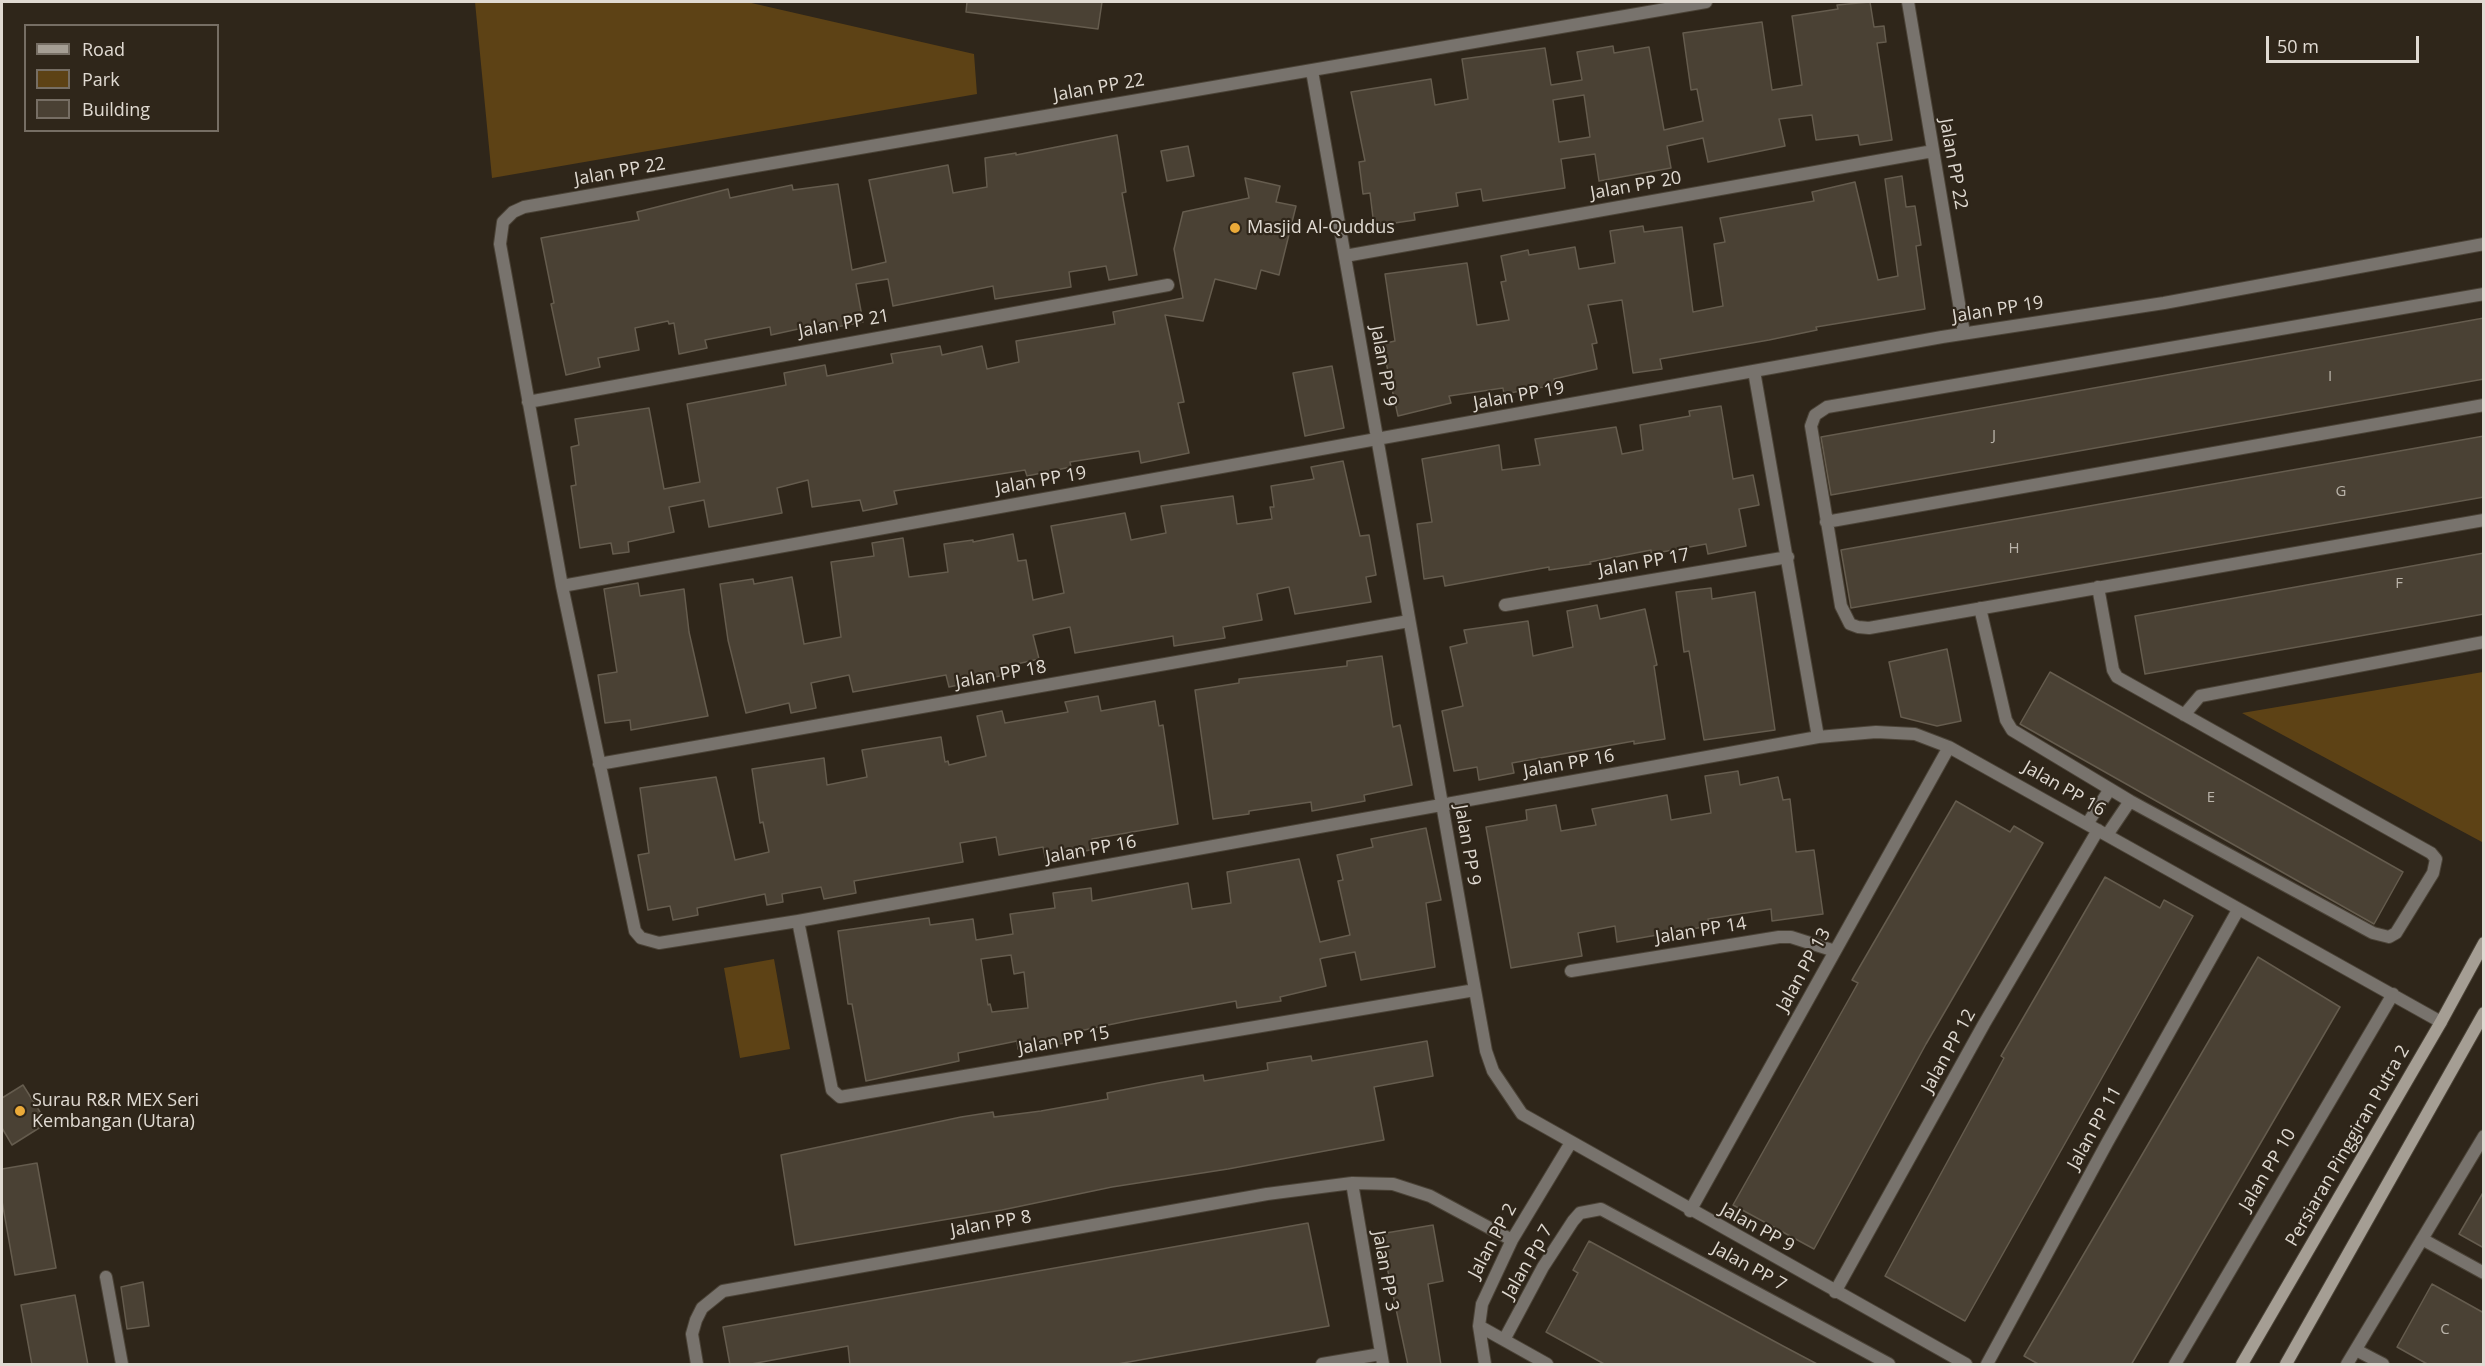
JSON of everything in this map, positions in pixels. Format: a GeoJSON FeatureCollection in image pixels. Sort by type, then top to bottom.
{"type":"FeatureCollection","features":[{"type":"Feature","properties":{"kind":"street","name":"Jalan PP 22"},"geometry":{"type":"LineString","coordinates":[[528,402],[500,244],[503,222],[513,212],[525,207],[1706,2]]}},
{"type":"Feature","properties":{"kind":"street","name":"Jalan PP 22"},"geometry":{"type":"LineString","coordinates":[[1908,2],[1964,333]]}},
{"type":"Feature","properties":{"kind":"street","name":"Jalan PP 9"},"geometry":{"type":"LineString","coordinates":[[1312,71],[1474,990],[1486,1051],[1503,1088],[1522,1114],[1570,1144],[1966,1365]]}},
{"type":"Feature","properties":{"kind":"street","name":"Jalan PP 20"},"geometry":{"type":"LineString","coordinates":[[1345,256],[1933,152]]}},
{"type":"Feature","properties":{"kind":"street","name":"Jalan PP 19"},"geometry":{"type":"LineString","coordinates":[[562,586],[1964,333],[2164,303],[2484,244]]}},
{"type":"Feature","properties":{"kind":"street","name":"Jalan PP 21"},"geometry":{"type":"LineString","coordinates":[[528,402],[1168,285]]}},
{"type":"Feature","properties":{"kind":"street"},"geometry":{"type":"LineString","coordinates":[[2484,294],[1827,407],[1815,415],[1810,426],[1841,606],[1850,624],[1869,628],[2484,520]]}},
{"type":"Feature","properties":{"kind":"street"},"geometry":{"type":"LineString","coordinates":[[1755,371],[1818,737]]}},
{"type":"Feature","properties":{"kind":"street"},"geometry":{"type":"LineString","coordinates":[[528,402],[598,764]]}},
{"type":"Feature","properties":{"kind":"street"},"geometry":{"type":"LineString","coordinates":[[1826,522],[2484,405]]}},
{"type":"Feature","properties":{"kind":"street","name":"Jalan PP 17"},"geometry":{"type":"LineString","coordinates":[[1505,605],[1788,557]]}},
{"type":"Feature","properties":{"kind":"street"},"geometry":{"type":"LineString","coordinates":[[1980,608],[2007,724],[2130,801],[2373,933],[2389,937],[2400,927],[2433,873],[2436,859],[2431,853],[2115,675],[2098,586]]}},
{"type":"Feature","properties":{"kind":"street","name":"Jalan PP 18"},"geometry":{"type":"LineString","coordinates":[[598,764],[1410,621]]}},
{"type":"Feature","properties":{"kind":"street"},"geometry":{"type":"LineString","coordinates":[[2184,715],[2200,696],[2484,642]]}},
{"type":"Feature","properties":{"kind":"street","name":"Jalan PP 16"},"geometry":{"type":"LineString","coordinates":[[598,764],[632,922],[641,938],[659,943],[798,921],[1818,737],[1876,732],[1915,734],[1949,747],[2441,1022]]}},
{"type":"Feature","properties":{"kind":"street","name":"Jalan PP 13"},"geometry":{"type":"LineString","coordinates":[[1690,1211],[1949,747]]}},
{"type":"Feature","properties":{"kind":"street"},"geometry":{"type":"LineString","coordinates":[[2097,830],[2110,789]]}},
{"type":"Feature","properties":{"kind":"street"},"geometry":{"type":"LineString","coordinates":[[2097,830],[2130,801]]}},
{"type":"Feature","properties":{"kind":"street","name":"Jalan PP 12"},"geometry":{"type":"LineString","coordinates":[[1835,1292],[1984,1024],[2097,830]]}},
{"type":"Feature","properties":{"kind":"street","name":"Jalan PP 11"},"geometry":{"type":"LineString","coordinates":[[1987,1365],[2107,1143],[2238,910]]}},
{"type":"Feature","properties":{"kind":"street","name":"Jalan PP 15"},"geometry":{"type":"LineString","coordinates":[[798,921],[832,1090],[840,1097],[1474,990]]}},
{"type":"Feature","properties":{"kind":"street","name":"Jalan PP 14"},"geometry":{"type":"LineString","coordinates":[[1571,971],[1779,937],[1791,937],[1835,951]]}},
{"type":"Feature","properties":{"kind":"street","name":"Persiaran Pinggiran Putra 2"},"geometry":{"type":"LineString","coordinates":[[2242,1365],[2484,944]]}},
{"type":"Feature","properties":{"kind":"street","name":"Jalan PP 10"},"geometry":{"type":"LineString","coordinates":[[2175,1365],[2393,994]]}},
{"type":"Feature","properties":{"kind":"street"},"geometry":{"type":"LineString","coordinates":[[2286,1365],[2484,1013]]}},
{"type":"Feature","properties":{"kind":"street"},"geometry":{"type":"LineString","coordinates":[[2347,1365],[2484,1136]]}},
{"type":"Feature","properties":{"kind":"street","name":"Jalan PP 2"},"geometry":{"type":"LineString","coordinates":[[1485,1365],[1479,1326],[1482,1304],[1512,1240],[1570,1144]]}},
{"type":"Feature","properties":{"kind":"street","name":"Jalan PP 8"},"geometry":{"type":"LineString","coordinates":[[697,1365],[692,1334],[696,1320],[702,1308],[723,1291],[1267,1194],[1352,1183],[1393,1184],[1430,1196],[1512,1240]]}},
{"type":"Feature","properties":{"kind":"street","name":"Jalan PP 3"},"geometry":{"type":"LineString","coordinates":[[1352,1183],[1382,1359]]}},
{"type":"Feature","properties":{"kind":"street","name":"Jalan Pp 7"},"geometry":{"type":"LineString","coordinates":[[1504,1340],[1544,1267],[1573,1221],[1580,1213],[1590,1210]]}},
{"type":"Feature","properties":{"kind":"street","name":"Jalan PP 7"},"geometry":{"type":"LineString","coordinates":[[1590,1210],[1611,1212],[1889,1365]]}},
{"type":"Feature","properties":{"kind":"street"},"geometry":{"type":"LineString","coordinates":[[2422,1239],[2484,1273]]}},
{"type":"Feature","properties":{"kind":"street"},"geometry":{"type":"LineString","coordinates":[[106,1277],[122,1365]]}},
{"type":"Feature","properties":{"kind":"street"},"geometry":{"type":"LineString","coordinates":[[1479,1326],[1547,1365]]}},
{"type":"Feature","properties":{"kind":"street"},"geometry":{"type":"LineString","coordinates":[[2356,1350],[2383,1365]]}},
{"type":"Feature","properties":{"kind":"street"},"geometry":{"type":"LineString","coordinates":[[1322,1365],[1382,1359]]}},
{"type":"Feature","properties":{"kind":"green space"},"geometry":{"type":"Polygon","coordinates":[[[475,2],[747,2],[974,54],[977,94],[492,178],[475,2]]]}},
{"type":"Feature","properties":{"kind":"green space"},"geometry":{"type":"Polygon","coordinates":[[[2483,672],[2482,842],[2242,713],[2483,672]]]}},
{"type":"Feature","properties":{"kind":"green space"},"geometry":{"type":"Polygon","coordinates":[[[774,959],[790,1049],[740,1058],[724,968],[774,959]]]}},
{"type":"Feature","properties":{"kind":"building"},"geometry":{"type":"Polygon","coordinates":[[[967,2],[1102,2],[1098,29],[966,12],[967,2]]]}},
{"type":"Feature","properties":{"kind":"building"},"geometry":{"type":"Polygon","coordinates":[[[1870,2],[1874,27],[1884,26],[1886,42],[1877,43],[1892,140],[1860,145],[1858,135],[1816,140],[1812,115],[1779,119],[1785,146],[1708,162],[1703,138],[1667,146],[1671,168],[1599,181],[1595,154],[1561,159],[1565,188],[1483,201],[1481,189],[1456,193],[1458,206],[1414,213],[1415,220],[1374,226],[1370,193],[1363,194],[1359,162],[1365,161],[1351,92],[1431,79],[1435,105],[1468,99],[1462,59],[1545,48],[1551,85],[1582,80],[1577,52],[1613,46],[1614,53],[1649,47],[1664,130],[1703,121],[1697,89],[1691,90],[1683,33],[1762,22],[1772,90],[1802,85],[1792,16],[1838,9],[1837,5],[1870,2]],[[1584,95],[1553,100],[1559,142],[1590,137],[1584,95]]]}},
{"type":"Feature","properties":{"kind":"building"},"geometry":{"type":"Polygon","coordinates":[[[1117,135],[1126,192],[1122,193],[1137,275],[1109,280],[1106,266],[1069,272],[1071,287],[995,299],[993,286],[893,306],[888,279],[856,284],[863,322],[831,328],[830,322],[771,335],[770,327],[705,340],[707,348],[679,354],[674,323],[669,324],[668,321],[635,328],[639,350],[598,358],[600,367],[566,375],[551,304],[554,303],[541,238],[639,220],[637,212],[728,189],[730,198],[792,185],[793,190],[838,184],[852,270],[886,262],[869,180],[948,165],[953,193],[987,187],[985,158],[1016,153],[1016,155],[1117,135]]]}},
{"type":"Feature","properties":{"kind":"building"},"geometry":{"type":"Polygon","coordinates":[[[1188,146],[1194,176],[1167,181],[1161,151],[1188,146]]]}},
{"type":"Feature","properties":{"kind":"building"},"geometry":{"type":"Polygon","coordinates":[[[1902,176],[1906,207],[1915,206],[1921,245],[1916,246],[1925,309],[1816,327],[1817,330],[1769,340],[1660,359],[1662,369],[1633,373],[1622,300],[1588,305],[1597,343],[1592,344],[1597,369],[1554,379],[1555,385],[1504,394],[1503,388],[1449,396],[1451,403],[1398,416],[1382,344],[1395,341],[1385,274],[1467,263],[1477,325],[1509,320],[1501,282],[1506,281],[1501,256],[1528,250],[1529,255],[1575,247],[1579,269],[1615,263],[1610,231],[1643,226],[1644,232],[1682,227],[1693,312],[1723,306],[1714,244],[1725,242],[1720,218],[1814,201],[1812,192],[1855,182],[1878,280],[1898,276],[1885,179],[1902,176]]]}},
{"type":"Feature","properties":{"kind":"building"},"geometry":{"type":"Polygon","coordinates":[[[1245,178],[1280,186],[1276,202],[1296,206],[1279,275],[1261,270],[1256,289],[1215,279],[1203,321],[1165,315],[1184,402],[1178,403],[1189,453],[1141,463],[1139,451],[1070,462],[1071,467],[1027,476],[1025,470],[894,491],[897,504],[863,511],[860,500],[812,507],[808,480],[777,488],[782,513],[709,527],[704,500],[669,507],[674,532],[628,542],[629,552],[613,554],[611,543],[580,548],[571,486],[576,485],[571,447],[579,445],[575,419],[649,408],[664,489],[700,482],[687,404],[786,385],[784,373],[825,365],[827,376],[893,363],[891,354],[940,346],[942,355],[982,346],[987,369],[1019,362],[1016,341],[1115,324],[1113,312],[1183,298],[1174,249],[1183,212],[1249,198],[1245,178]]]}},
{"type":"Feature","properties":{"kind":"building"},"geometry":{"type":"Polygon","coordinates":[[[2484,318],[2484,379],[1831,495],[1821,437],[2484,318]]]}},
{"type":"Feature","properties":{"kind":"building"},"geometry":{"type":"Polygon","coordinates":[[[1332,366],[1344,428],[1305,436],[1293,373],[1332,366]]]}},
{"type":"Feature","properties":{"kind":"building"},"geometry":{"type":"Polygon","coordinates":[[[1721,406],[1733,479],[1753,475],[1759,505],[1739,509],[1746,546],[1708,554],[1706,544],[1651,554],[1651,550],[1590,562],[1591,564],[1549,570],[1549,567],[1445,586],[1443,576],[1424,579],[1417,524],[1432,522],[1422,459],[1499,445],[1502,470],[1540,465],[1535,439],[1616,427],[1622,454],[1643,450],[1640,425],[1690,416],[1689,411],[1721,406]]]}},
{"type":"Feature","properties":{"kind":"building"},"geometry":{"type":"Polygon","coordinates":[[[2484,436],[2484,497],[1851,608],[1841,550],[2484,436]]]}},
{"type":"Feature","properties":{"kind":"building"},"geometry":{"type":"Polygon","coordinates":[[[1343,461],[1360,536],[1369,535],[1376,575],[1366,577],[1371,602],[1295,614],[1289,587],[1257,594],[1262,620],[1223,627],[1225,638],[1174,646],[1173,636],[1075,653],[1070,627],[1033,635],[1039,659],[999,668],[1000,676],[949,687],[946,675],[853,692],[849,675],[811,683],[816,708],[791,713],[789,703],[746,713],[728,640],[720,584],[753,579],[754,584],[792,577],[804,644],[841,637],[831,562],[874,556],[872,543],[903,538],[909,577],[948,572],[944,544],[973,540],[973,542],[1013,534],[1018,561],[1026,560],[1033,600],[1064,593],[1051,526],[1125,513],[1131,540],[1166,533],[1161,506],[1233,496],[1237,524],[1272,519],[1270,507],[1274,507],[1271,486],[1314,479],[1311,467],[1343,461]]]}},
{"type":"Feature","properties":{"kind":"building"},"geometry":{"type":"Polygon","coordinates":[[[2484,553],[2484,614],[2145,674],[2135,616],[2484,553]]]}},
{"type":"Feature","properties":{"kind":"building"},"geometry":{"type":"Polygon","coordinates":[[[638,583],[640,596],[684,589],[689,632],[708,716],[631,730],[630,720],[605,723],[598,675],[617,672],[604,589],[638,583]]]}},
{"type":"Feature","properties":{"kind":"building"},"geometry":{"type":"Polygon","coordinates":[[[1711,588],[1712,599],[1755,592],[1775,730],[1704,740],[1689,651],[1684,652],[1676,592],[1711,588]]]}},
{"type":"Feature","properties":{"kind":"building"},"geometry":{"type":"Polygon","coordinates":[[[1597,605],[1600,619],[1645,609],[1657,665],[1654,666],[1665,739],[1634,744],[1634,741],[1512,763],[1514,773],[1479,780],[1477,767],[1454,771],[1442,711],[1463,706],[1450,647],[1467,643],[1464,630],[1528,621],[1533,656],[1573,647],[1567,611],[1597,605]]]}},
{"type":"Feature","properties":{"kind":"building"},"geometry":{"type":"Polygon","coordinates":[[[1947,649],[1961,721],[1937,726],[1901,717],[1889,662],[1947,649]]]}},
{"type":"Feature","properties":{"kind":"building"},"geometry":{"type":"Polygon","coordinates":[[[1382,656],[1393,727],[1400,725],[1412,785],[1364,795],[1365,801],[1312,811],[1311,802],[1213,819],[1195,690],[1239,683],[1239,679],[1347,666],[1347,661],[1382,656]]]}},
{"type":"Feature","properties":{"kind":"building"},"geometry":{"type":"Polygon","coordinates":[[[2050,672],[2403,872],[2374,924],[2020,724],[2050,672]]]}},
{"type":"Feature","properties":{"kind":"building"},"geometry":{"type":"Polygon","coordinates":[[[1098,696],[1101,711],[1155,701],[1159,726],[1163,725],[1178,824],[1092,839],[1094,849],[1046,860],[1043,847],[999,855],[996,837],[960,843],[963,862],[854,881],[856,893],[824,899],[821,887],[782,894],[783,902],[767,905],[765,894],[697,908],[698,915],[673,920],[670,906],[648,910],[638,855],[649,853],[640,788],[716,777],[735,860],[769,852],[763,822],[760,823],[752,769],[824,758],[827,785],[867,777],[862,750],[941,737],[945,762],[948,761],[949,765],[986,756],[977,716],[1002,711],[1005,723],[1068,712],[1065,702],[1098,696]]]}},
{"type":"Feature","properties":{"kind":"building"},"geometry":{"type":"Polygon","coordinates":[[[1738,771],[1740,785],[1778,777],[1783,800],[1790,799],[1796,852],[1814,850],[1823,914],[1772,921],[1771,909],[1708,919],[1709,926],[1617,942],[1615,926],[1578,933],[1582,956],[1511,968],[1486,827],[1527,820],[1526,810],[1556,805],[1561,831],[1596,825],[1592,809],[1667,795],[1671,820],[1711,813],[1705,776],[1738,771]]]}},
{"type":"Feature","properties":{"kind":"building"},"geometry":{"type":"Polygon","coordinates":[[[1956,801],[2010,832],[2014,826],[2043,843],[1926,1044],[1814,1249],[1733,1205],[1858,983],[1852,980],[1956,801]]]}},
{"type":"Feature","properties":{"kind":"building"},"geometry":{"type":"Polygon","coordinates":[[[1426,828],[1441,900],[1426,903],[1435,967],[1361,980],[1355,952],[1323,958],[1320,959],[1326,986],[1280,997],[1281,1001],[1237,1008],[1236,1001],[1137,1019],[1065,1034],[1066,1043],[1018,1049],[1017,1041],[958,1053],[959,1061],[866,1081],[852,1004],[848,1004],[838,931],[929,918],[930,925],[973,919],[976,940],[1013,934],[1010,914],[1055,908],[1053,893],[1091,888],[1092,901],[1188,883],[1192,909],[1231,903],[1227,872],[1299,859],[1320,942],[1350,935],[1338,881],[1343,880],[1337,855],[1373,847],[1371,839],[1426,828]],[[1011,955],[981,959],[988,1005],[990,1004],[992,1012],[1028,1008],[1024,972],[1014,974],[1011,955]]]}},
{"type":"Feature","properties":{"kind":"building"},"geometry":{"type":"Polygon","coordinates":[[[2105,877],[2160,908],[2164,900],[2193,916],[1965,1321],[1885,1276],[2004,1058],[2001,1056],[2105,877]]]}},
{"type":"Feature","properties":{"kind":"building"},"geometry":{"type":"Polygon","coordinates":[[[2258,957],[2340,1007],[2131,1365],[2040,1365],[2024,1356],[2258,957]]]}},
{"type":"Feature","properties":{"kind":"building"},"geometry":{"type":"Polygon","coordinates":[[[1427,1041],[1433,1076],[1374,1087],[1384,1140],[1228,1169],[1112,1187],[1002,1210],[795,1245],[781,1155],[961,1117],[993,1112],[994,1117],[1041,1111],[1108,1099],[1107,1093],[1158,1083],[1203,1075],[1204,1081],[1268,1070],[1267,1063],[1311,1056],[1312,1061],[1427,1041]]]}},
{"type":"Feature","properties":{"kind":"building","name":"Surau R&R MEX Seri Kembangan (Utara)"},"geometry":{"type":"Polygon","coordinates":[[[23,1085],[47,1123],[12,1145],[2,1128],[2,1098],[23,1085]]]}},
{"type":"Feature","properties":{"kind":"building"},"geometry":{"type":"Polygon","coordinates":[[[37,1163],[56,1268],[15,1275],[2,1201],[2,1169],[37,1163]]]}},
{"type":"Feature","properties":{"kind":"building"},"geometry":{"type":"Polygon","coordinates":[[[2484,1191],[2484,1248],[2459,1234],[2484,1191]]]}},
{"type":"Feature","properties":{"kind":"building"},"geometry":{"type":"Polygon","coordinates":[[[1308,1223],[1329,1326],[1112,1365],[850,1365],[848,1346],[746,1365],[730,1365],[723,1327],[1308,1223]]]}},
{"type":"Feature","properties":{"kind":"building"},"geometry":{"type":"Polygon","coordinates":[[[1433,1225],[1443,1281],[1428,1284],[1441,1365],[1408,1365],[1380,1234],[1433,1225]]]}},
{"type":"Feature","properties":{"kind":"building"},"geometry":{"type":"Polygon","coordinates":[[[1589,1241],[1819,1365],[1606,1365],[1546,1332],[1578,1273],[1573,1270],[1589,1241]]]}},
{"type":"Feature","properties":{"kind":"building"},"geometry":{"type":"Polygon","coordinates":[[[143,1282],[149,1326],[127,1329],[121,1287],[143,1282]]]}},
{"type":"Feature","properties":{"kind":"building"},"geometry":{"type":"Polygon","coordinates":[[[2432,1284],[2484,1313],[2484,1365],[2429,1365],[2397,1347],[2432,1284]]]}},
{"type":"Feature","properties":{"kind":"building"},"geometry":{"type":"Polygon","coordinates":[[[75,1295],[88,1365],[32,1365],[21,1305],[75,1295]]]}},
{"type":"Feature","properties":{"kind":"place","name":"Masjid Al-Quddus"},"geometry":{"type":"Point","coordinates":[1235,228]}},
{"type":"Feature","properties":{"kind":"place","name":"Surau R&R MEX Seri Kembangan (Utara)"},"geometry":{"type":"Point","coordinates":[20,1111]}}]}
